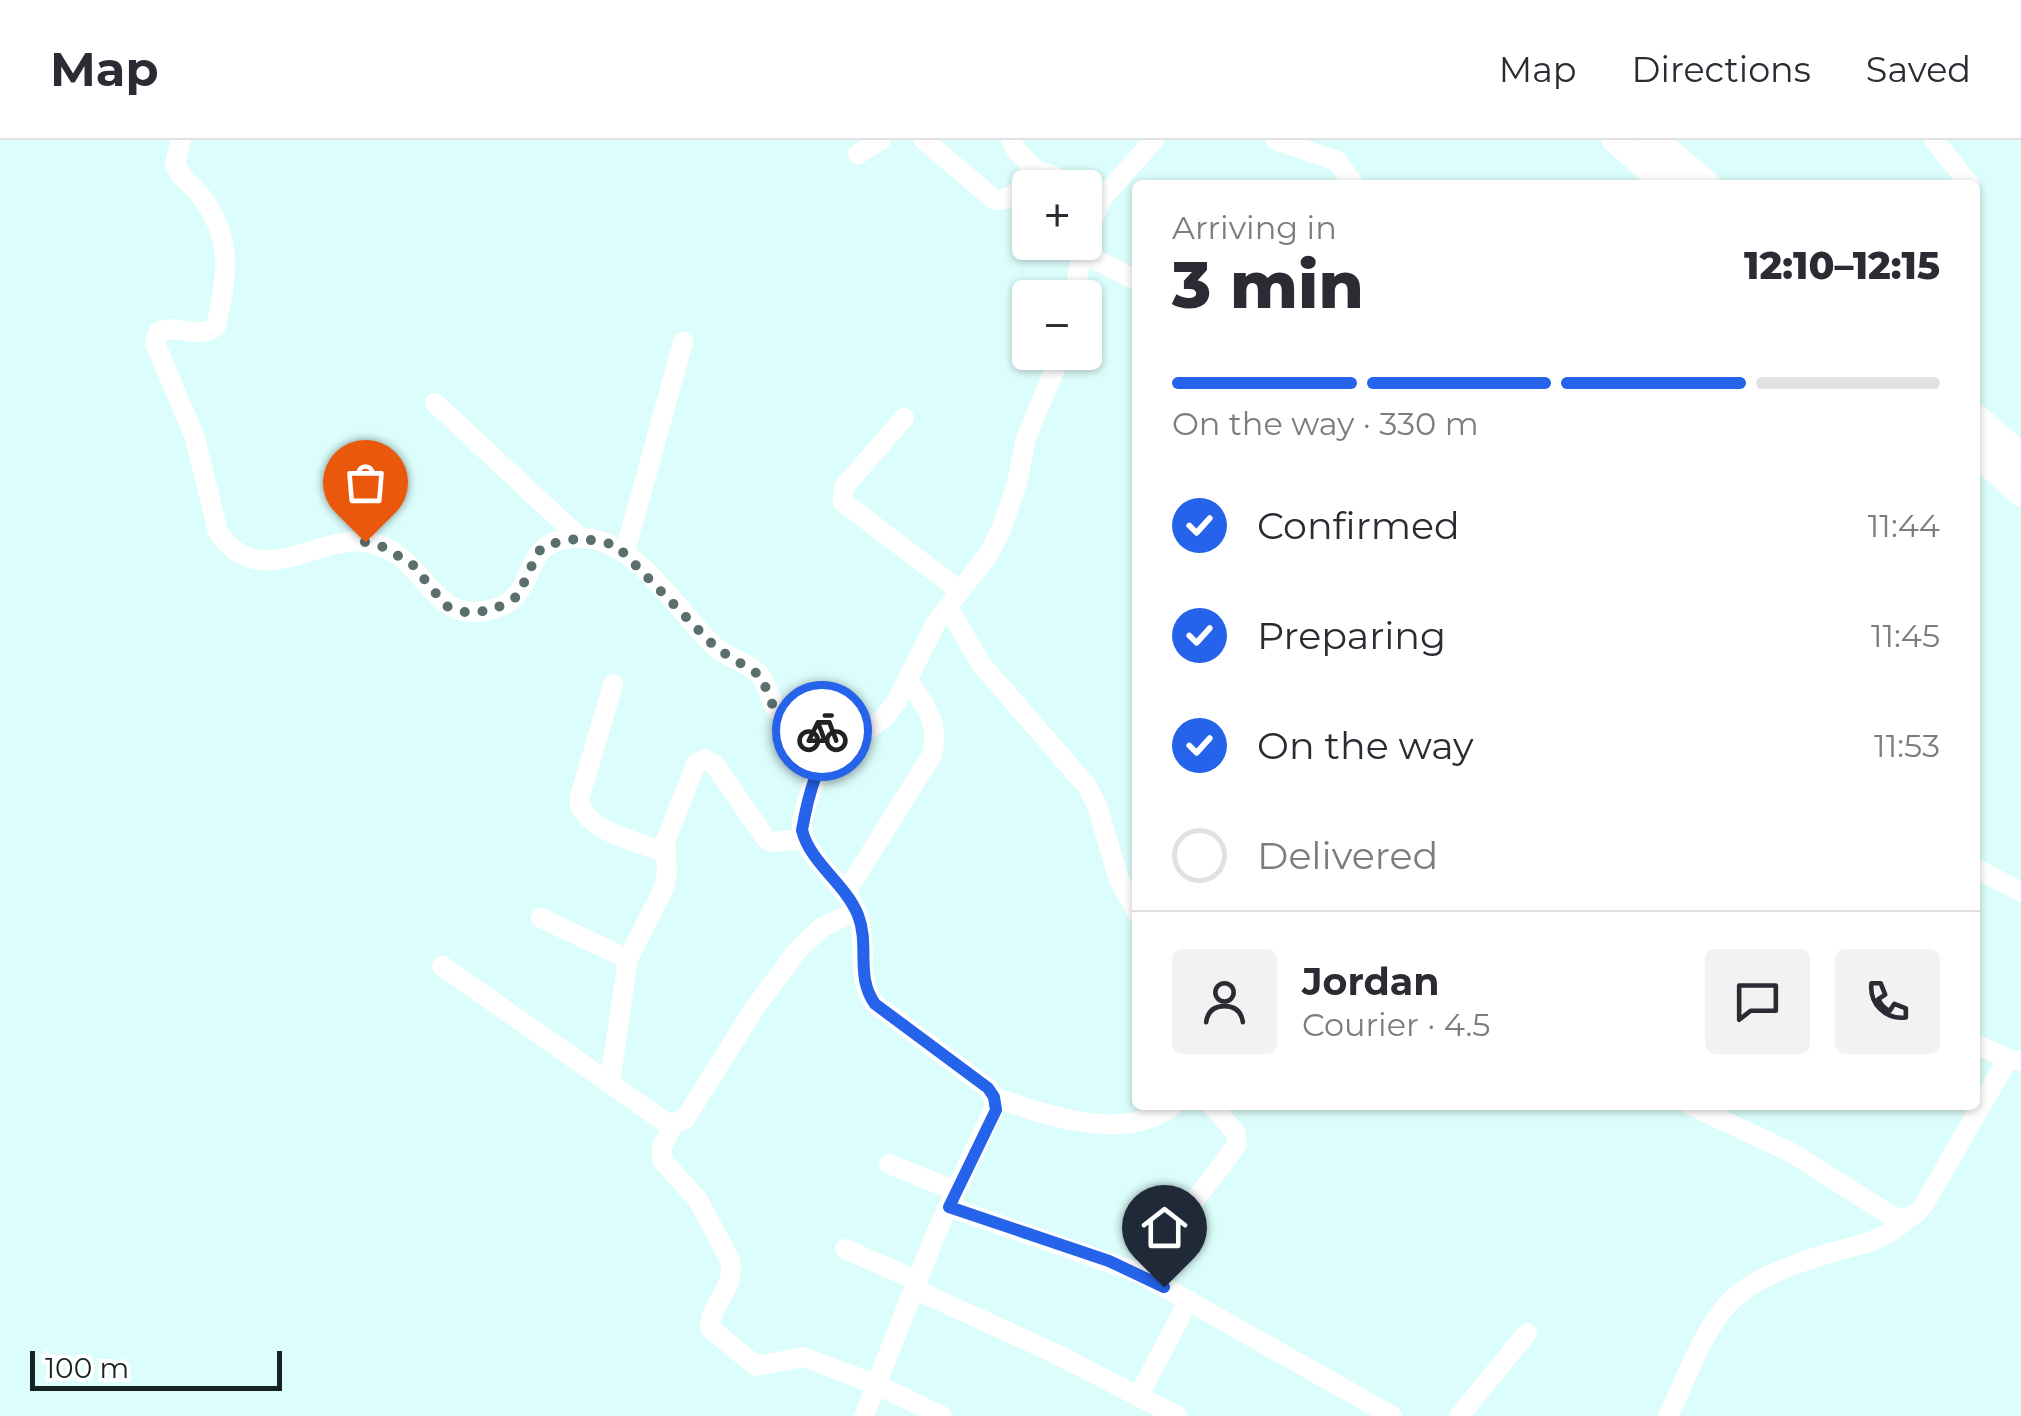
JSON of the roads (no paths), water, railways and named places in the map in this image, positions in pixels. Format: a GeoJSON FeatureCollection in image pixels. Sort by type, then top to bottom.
{"type":"FeatureCollection","features":[{"type":"Feature","properties":{"kind":"main road"},"geometry":{"type":"LineString","coordinates":[[1616,140],[1676,180]]}},
{"type":"Feature","properties":{"kind":"main road"},"geometry":{"type":"LineString","coordinates":[[1654,140],[1678,180]]}},
{"type":"Feature","properties":{"kind":"main road"},"geometry":{"type":"LineString","coordinates":[[1980,422],[2021,457]]}},
{"type":"Feature","properties":{"kind":"main road"},"geometry":{"type":"LineString","coordinates":[[1980,455],[2021,492]]}},
{"type":"Feature","properties":{"kind":"street"},"geometry":{"type":"LineString","coordinates":[[182,140],[175,164],[202,198],[224,237],[227,258],[216,326],[198,333],[165,328],[158,332],[155,344],[195,438],[218,532],[226,543],[262,560],[285,560],[344,542],[383,547],[412,564],[446,606],[468,613],[493,610],[518,596],[538,552],[562,539],[600,540],[625,552],[716,648],[761,676],[773,706],[782,716],[843,738]]}},
{"type":"Feature","properties":{"kind":"street"},"geometry":{"type":"LineString","coordinates":[[858,154],[881,140]]}},
{"type":"Feature","properties":{"kind":"street"},"geometry":{"type":"LineString","coordinates":[[924,140],[995,200],[1012,196]]}},
{"type":"Feature","properties":{"kind":"street"},"geometry":{"type":"LineString","coordinates":[[1011,140],[1036,170]]}},
{"type":"Feature","properties":{"kind":"street"},"geometry":{"type":"LineString","coordinates":[[1276,140],[1337,161],[1350,180]]}},
{"type":"Feature","properties":{"kind":"street"},"geometry":{"type":"LineString","coordinates":[[1934,140],[1966,180]]}},
{"type":"Feature","properties":{"kind":"street"},"geometry":{"type":"LineString","coordinates":[[1102,191],[1149,141]]}},
{"type":"Feature","properties":{"kind":"street"},"geometry":{"type":"LineString","coordinates":[[1102,257],[1132,277]]}},
{"type":"Feature","properties":{"kind":"street"},"geometry":{"type":"LineString","coordinates":[[625,552],[684,342]]}},
{"type":"Feature","properties":{"kind":"street"},"geometry":{"type":"LineString","coordinates":[[864,1416],[952,1199],[996,1110],[988,1088],[875,1004],[865,990],[864,932],[857,912],[804,839],[804,816],[830,748],[843,738],[876,726],[896,702],[924,644],[988,556],[1017,483],[1026,438],[1054,370]]}},
{"type":"Feature","properties":{"kind":"street"},"geometry":{"type":"LineString","coordinates":[[435,403],[580,538]]}},
{"type":"Feature","properties":{"kind":"street"},"geometry":{"type":"LineString","coordinates":[[904,418],[844,487],[843,502],[954,599],[980,664],[1086,785],[1097,805],[1119,880],[1132,903]]}},
{"type":"Feature","properties":{"kind":"street"},"geometry":{"type":"LineString","coordinates":[[846,892],[932,755],[935,742],[931,714],[907,681]]}},
{"type":"Feature","properties":{"kind":"street"},"geometry":{"type":"LineString","coordinates":[[612,684],[579,800],[581,811],[599,826],[664,852]]}},
{"type":"Feature","properties":{"kind":"street"},"geometry":{"type":"LineString","coordinates":[[610,1082],[628,958],[664,888],[664,852],[696,764],[705,759],[721,771],[766,839],[804,839]]}},
{"type":"Feature","properties":{"kind":"street"},"geometry":{"type":"LineString","coordinates":[[1980,871],[2021,892]]}},
{"type":"Feature","properties":{"kind":"street"},"geometry":{"type":"LineString","coordinates":[[442,966],[665,1122],[674,1124],[685,1119],[754,1009],[796,951],[822,926],[857,912]]}},
{"type":"Feature","properties":{"kind":"street"},"geometry":{"type":"LineString","coordinates":[[541,918],[628,958]]}},
{"type":"Feature","properties":{"kind":"street"},"geometry":{"type":"LineString","coordinates":[[1668,1416],[1713,1325],[1728,1304],[1764,1279],[1808,1260],[1870,1244],[1916,1215],[2014,1060],[1980,1046]]}},
{"type":"Feature","properties":{"kind":"street"},"geometry":{"type":"LineString","coordinates":[[994,1097],[1058,1118],[1094,1124],[1148,1118],[1163,1110]]}},
{"type":"Feature","properties":{"kind":"street"},"geometry":{"type":"LineString","coordinates":[[1139,1274],[1237,1145],[1238,1138],[1230,1124],[1217,1110]]}},
{"type":"Feature","properties":{"kind":"street"},"geometry":{"type":"LineString","coordinates":[[1701,1110],[1792,1152],[1890,1215],[1907,1219]]}},
{"type":"Feature","properties":{"kind":"street"},"geometry":{"type":"LineString","coordinates":[[674,1124],[662,1147],[662,1160],[698,1200],[732,1271],[712,1313],[710,1328],[756,1366],[804,1357],[942,1416]]}},
{"type":"Feature","properties":{"kind":"street"},"geometry":{"type":"LineString","coordinates":[[890,1164],[952,1199],[1139,1274],[1392,1416]]}},
{"type":"Feature","properties":{"kind":"street"},"geometry":{"type":"LineString","coordinates":[[845,1249],[1177,1416]]}},
{"type":"Feature","properties":{"kind":"street"},"geometry":{"type":"LineString","coordinates":[[1138,1397],[1189,1300]]}},
{"type":"Feature","properties":{"kind":"street"},"geometry":{"type":"LineString","coordinates":[[1459,1416],[1526,1333]]}}]}
